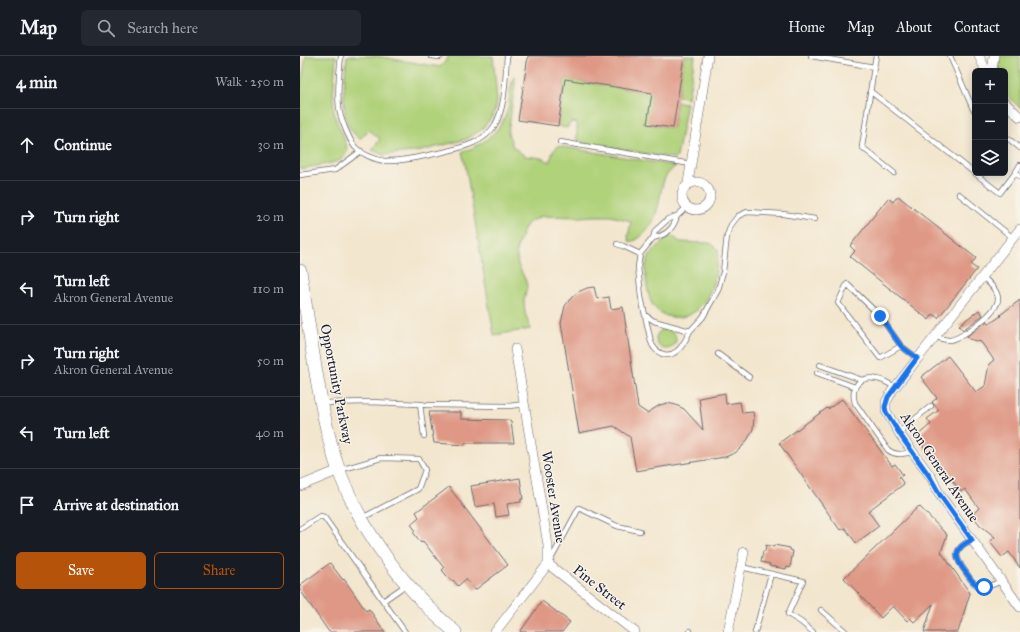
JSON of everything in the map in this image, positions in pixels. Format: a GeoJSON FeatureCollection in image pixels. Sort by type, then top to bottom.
{"type":"FeatureCollection","features":[{"type":"Feature","properties":{"kind":"main road","name":"Opportunity Parkway"},"geometry":{"type":"LineString","coordinates":[[300,271],[321,403],[328,436],[349,495],[361,518],[386,557],[407,584],[438,617],[455,632]]}},
{"type":"Feature","properties":{"kind":"street"},"geometry":{"type":"LineString","coordinates":[[688,183],[702,183],[708,190],[710,194],[708,203],[705,207],[696,210],[687,207],[682,200],[681,195],[682,190],[688,183],[708,56]]}},
{"type":"Feature","properties":{"kind":"street"},"geometry":{"type":"LineString","coordinates":[[979,56],[985,68]]}},
{"type":"Feature","properties":{"kind":"street"},"geometry":{"type":"LineString","coordinates":[[992,68],[994,56]]}},
{"type":"Feature","properties":{"kind":"street"},"geometry":{"type":"LineString","coordinates":[[1006,104],[1020,117]]}},
{"type":"Feature","properties":{"kind":"street","name":"Akron General Avenue"},"geometry":{"type":"LineString","coordinates":[[1020,229],[895,387],[888,397],[885,407],[890,419],[930,477],[940,495],[1020,607]]}},
{"type":"Feature","properties":{"kind":"street","name":"Wooster Avenue"},"geometry":{"type":"LineString","coordinates":[[495,632],[548,564],[548,546],[516,349]]}},
{"type":"Feature","properties":{"kind":"street"},"geometry":{"type":"LineString","coordinates":[[300,486],[339,470]]}},
{"type":"Feature","properties":{"kind":"street"},"geometry":{"type":"LineString","coordinates":[[728,632],[744,552]]}},
{"type":"Feature","properties":{"kind":"street","name":"Pine Street"},"geometry":{"type":"LineString","coordinates":[[548,564],[635,632]]}},
{"type":"Feature","properties":{"kind":"lane"},"geometry":{"type":"LineString","coordinates":[[341,56],[339,74],[341,120],[355,146],[367,156],[385,161],[414,158],[467,147],[484,137],[495,125],[502,106],[507,56]]}},
{"type":"Feature","properties":{"kind":"lane"},"geometry":{"type":"LineString","coordinates":[[431,56],[441,56]]}},
{"type":"Feature","properties":{"kind":"lane"},"geometry":{"type":"LineString","coordinates":[[811,56],[874,66]]}},
{"type":"Feature","properties":{"kind":"lane"},"geometry":{"type":"LineString","coordinates":[[876,56],[862,147],[894,173]]}},
{"type":"Feature","properties":{"kind":"lane"},"geometry":{"type":"LineString","coordinates":[[950,56],[972,107]]}},
{"type":"Feature","properties":{"kind":"lane"},"geometry":{"type":"LineString","coordinates":[[870,91],[1000,193],[1020,165]]}},
{"type":"Feature","properties":{"kind":"lane"},"geometry":{"type":"LineString","coordinates":[[1008,138],[1020,148]]}},
{"type":"Feature","properties":{"kind":"lane"},"geometry":{"type":"LineString","coordinates":[[560,142],[691,164]]}},
{"type":"Feature","properties":{"kind":"lane"},"geometry":{"type":"LineString","coordinates":[[300,175],[336,170],[361,151]]}},
{"type":"Feature","properties":{"kind":"lane"},"geometry":{"type":"LineString","coordinates":[[1015,173],[1020,177]]}},
{"type":"Feature","properties":{"kind":"lane"},"geometry":{"type":"LineString","coordinates":[[959,194],[1013,238]]}},
{"type":"Feature","properties":{"kind":"lane"},"geometry":{"type":"LineString","coordinates":[[687,207],[677,216],[668,219],[655,231],[653,238],[640,254],[638,267],[641,297],[653,349],[665,355],[678,351],[690,331],[703,317],[718,290],[723,272],[727,236],[731,225],[738,216],[746,212],[783,214],[815,219]]}},
{"type":"Feature","properties":{"kind":"lane"},"geometry":{"type":"LineString","coordinates":[[653,238],[663,236],[674,226],[677,216]]}},
{"type":"Feature","properties":{"kind":"lane"},"geometry":{"type":"LineString","coordinates":[[617,244],[640,254]]}},
{"type":"Feature","properties":{"kind":"lane"},"geometry":{"type":"LineString","coordinates":[[935,336],[945,339],[957,338],[992,312],[997,303],[997,294],[992,286],[982,276]]}},
{"type":"Feature","properties":{"kind":"lane"},"geometry":{"type":"LineString","coordinates":[[901,346],[880,358],[838,303],[847,284],[880,316],[901,346],[917,358]]}},
{"type":"Feature","properties":{"kind":"lane"},"geometry":{"type":"LineString","coordinates":[[645,316],[660,323],[690,331]]}},
{"type":"Feature","properties":{"kind":"lane"},"geometry":{"type":"LineString","coordinates":[[718,354],[750,377]]}},
{"type":"Feature","properties":{"kind":"lane"},"geometry":{"type":"LineString","coordinates":[[820,365],[862,380],[876,378],[883,380],[895,387]]}},
{"type":"Feature","properties":{"kind":"lane"},"geometry":{"type":"LineString","coordinates":[[817,373],[855,387]]}},
{"type":"Feature","properties":{"kind":"lane"},"geometry":{"type":"LineString","coordinates":[[862,380],[855,387],[853,396],[855,403],[888,450],[898,455],[912,452]]}},
{"type":"Feature","properties":{"kind":"lane"},"geometry":{"type":"LineString","coordinates":[[321,403],[370,402],[456,406],[509,406],[525,404]]}},
{"type":"Feature","properties":{"kind":"lane"},"geometry":{"type":"LineString","coordinates":[[420,404],[424,436]]}},
{"type":"Feature","properties":{"kind":"lane"},"geometry":{"type":"LineString","coordinates":[[899,432],[931,406]]}},
{"type":"Feature","properties":{"kind":"lane"},"geometry":{"type":"LineString","coordinates":[[339,470],[381,458],[419,459],[425,470],[418,489],[361,518]]}},
{"type":"Feature","properties":{"kind":"lane"},"geometry":{"type":"LineString","coordinates":[[548,564],[579,508],[617,526],[640,530]]}},
{"type":"Feature","properties":{"kind":"lane"},"geometry":{"type":"LineString","coordinates":[[300,528],[320,516],[324,517],[405,632]]}},
{"type":"Feature","properties":{"kind":"lane"},"geometry":{"type":"LineString","coordinates":[[972,540],[963,544],[958,551],[956,556],[958,563],[974,584],[979,587],[984,587],[1002,581]]}},
{"type":"Feature","properties":{"kind":"lane"},"geometry":{"type":"LineString","coordinates":[[741,567],[803,581],[788,614],[813,632]]}},
{"type":"Feature","properties":{"kind":"lane"},"geometry":{"type":"LineString","coordinates":[[755,632],[771,574]]}},
{"type":"Feature","properties":{"kind":"lane"},"geometry":{"type":"LineString","coordinates":[[383,601],[407,584]]}},
{"type":"Feature","properties":{"kind":"lane"},"geometry":{"type":"LineString","coordinates":[[821,610],[846,632]]}},
{"type":"Feature","properties":{"kind":"green space"},"geometry":{"type":"Polygon","coordinates":[[[306,56],[336,56],[333,106],[337,123],[347,147],[347,152],[341,160],[300,169],[300,91],[306,56]]]}},
{"type":"Feature","properties":{"kind":"green space"},"geometry":{"type":"Polygon","coordinates":[[[347,56],[376,56],[440,67],[449,56],[493,56],[497,99],[496,108],[491,118],[482,129],[467,139],[421,151],[383,155],[372,150],[380,139],[369,130],[360,139],[353,133],[348,125],[344,101],[347,56]]]}},
{"type":"Feature","properties":{"kind":"green space"},"geometry":{"type":"Polygon","coordinates":[[[684,56],[695,56],[688,98],[678,96],[684,56]]]}},
{"type":"Feature","properties":{"kind":"green space"},"geometry":{"type":"Polygon","coordinates":[[[997,56],[1020,56],[1020,108],[1008,96],[1008,68],[996,68],[997,56]]]}},
{"type":"Feature","properties":{"kind":"green space"},"geometry":{"type":"Polygon","coordinates":[[[514,77],[515,85],[508,133],[513,147],[525,156],[542,158],[550,162],[553,151],[558,146],[676,166],[664,180],[655,218],[646,232],[633,241],[629,241],[628,237],[631,221],[611,216],[542,216],[529,222],[524,229],[516,250],[518,265],[527,286],[524,301],[525,313],[531,329],[494,335],[462,152],[478,145],[498,129],[503,121],[509,105],[514,77]]]}},
{"type":"Feature","properties":{"kind":"green space"},"geometry":{"type":"Polygon","coordinates":[[[565,79],[652,93],[648,124],[673,128],[677,102],[687,103],[677,157],[674,158],[582,143],[577,139],[577,123],[571,122],[567,128],[558,126],[565,79]]]}},
{"type":"Feature","properties":{"kind":"green space"},"geometry":{"type":"Polygon","coordinates":[[[671,235],[680,242],[709,243],[718,249],[716,271],[709,293],[696,311],[683,317],[669,316],[662,314],[657,310],[651,302],[647,286],[646,269],[648,259],[655,249],[671,235]]]}},
{"type":"Feature","properties":{"kind":"green space"},"geometry":{"type":"Polygon","coordinates":[[[666,329],[673,332],[676,339],[673,346],[666,349],[659,346],[656,339],[659,332],[666,329]]]}},
{"type":"Feature","properties":{"kind":"building"},"geometry":{"type":"Polygon","coordinates":[[[528,56],[684,56],[673,128],[647,124],[652,93],[565,79],[558,126],[518,120],[528,56]]]}},
{"type":"Feature","properties":{"kind":"building"},"geometry":{"type":"Polygon","coordinates":[[[898,196],[976,258],[971,265],[977,269],[938,318],[933,314],[929,320],[850,257],[855,251],[850,246],[888,198],[893,202],[898,196]]]}},
{"type":"Feature","properties":{"kind":"building"},"geometry":{"type":"Polygon","coordinates":[[[594,287],[597,299],[609,297],[611,309],[623,307],[638,407],[647,413],[660,405],[667,403],[676,405],[684,409],[703,430],[699,398],[725,393],[726,404],[740,402],[742,413],[753,412],[753,429],[741,448],[735,453],[725,457],[636,471],[630,437],[614,426],[579,433],[561,323],[565,306],[572,297],[578,292],[594,287]]]}},
{"type":"Feature","properties":{"kind":"building"},"geometry":{"type":"Polygon","coordinates":[[[1020,300],[1020,568],[1009,552],[1002,557],[990,542],[995,537],[976,520],[974,513],[979,508],[965,489],[961,492],[946,472],[944,474],[916,437],[931,424],[927,419],[939,410],[932,402],[937,398],[921,377],[948,356],[976,392],[985,386],[989,364],[994,360],[981,342],[969,339],[967,336],[987,321],[989,324],[1001,316],[1000,315],[1020,300]]]}},
{"type":"Feature","properties":{"kind":"building"},"geometry":{"type":"Polygon","coordinates":[[[979,310],[983,315],[963,330],[959,325],[979,310]]]}},
{"type":"Feature","properties":{"kind":"building"},"geometry":{"type":"Polygon","coordinates":[[[842,399],[892,466],[895,464],[903,475],[899,477],[904,484],[868,511],[879,526],[856,543],[845,528],[840,530],[779,443],[827,408],[828,409],[842,399]]]}},
{"type":"Feature","properties":{"kind":"building"},"geometry":{"type":"Polygon","coordinates":[[[429,412],[461,412],[461,419],[508,420],[511,422],[514,443],[465,443],[465,445],[434,443],[429,412]]]}},
{"type":"Feature","properties":{"kind":"building"},"geometry":{"type":"Polygon","coordinates":[[[520,478],[523,499],[521,499],[521,502],[507,504],[509,515],[496,517],[494,504],[475,507],[471,486],[520,478]]]}},
{"type":"Feature","properties":{"kind":"building"},"geometry":{"type":"Polygon","coordinates":[[[449,487],[508,565],[475,590],[466,579],[458,586],[453,580],[451,581],[442,570],[444,568],[423,541],[421,543],[413,532],[415,530],[411,524],[419,517],[416,512],[449,487]]]}},
{"type":"Feature","properties":{"kind":"building"},"geometry":{"type":"Polygon","coordinates":[[[919,506],[947,535],[941,552],[970,593],[958,632],[924,632],[933,604],[914,622],[910,618],[907,621],[893,606],[881,618],[844,578],[919,506]]]}},
{"type":"Feature","properties":{"kind":"building"},"geometry":{"type":"Polygon","coordinates":[[[766,545],[790,548],[790,550],[793,551],[790,568],[787,567],[786,569],[769,566],[770,564],[761,562],[766,545]]]}},
{"type":"Feature","properties":{"kind":"building"},"geometry":{"type":"Polygon","coordinates":[[[330,563],[343,580],[344,579],[366,611],[369,609],[385,632],[329,632],[300,590],[300,585],[330,563]]]}},
{"type":"Feature","properties":{"kind":"building"},"geometry":{"type":"Polygon","coordinates":[[[542,601],[570,622],[562,632],[520,632],[542,601]]]}},
{"type":"Feature","properties":{"kind":"route"},"geometry":{"type":"LineString","coordinates":[[880,316],[901,346],[917,358],[888,397],[885,407],[886,412],[930,477],[940,495],[972,540],[963,544],[956,556],[958,563],[974,584],[979,587],[984,587]]}}]}
